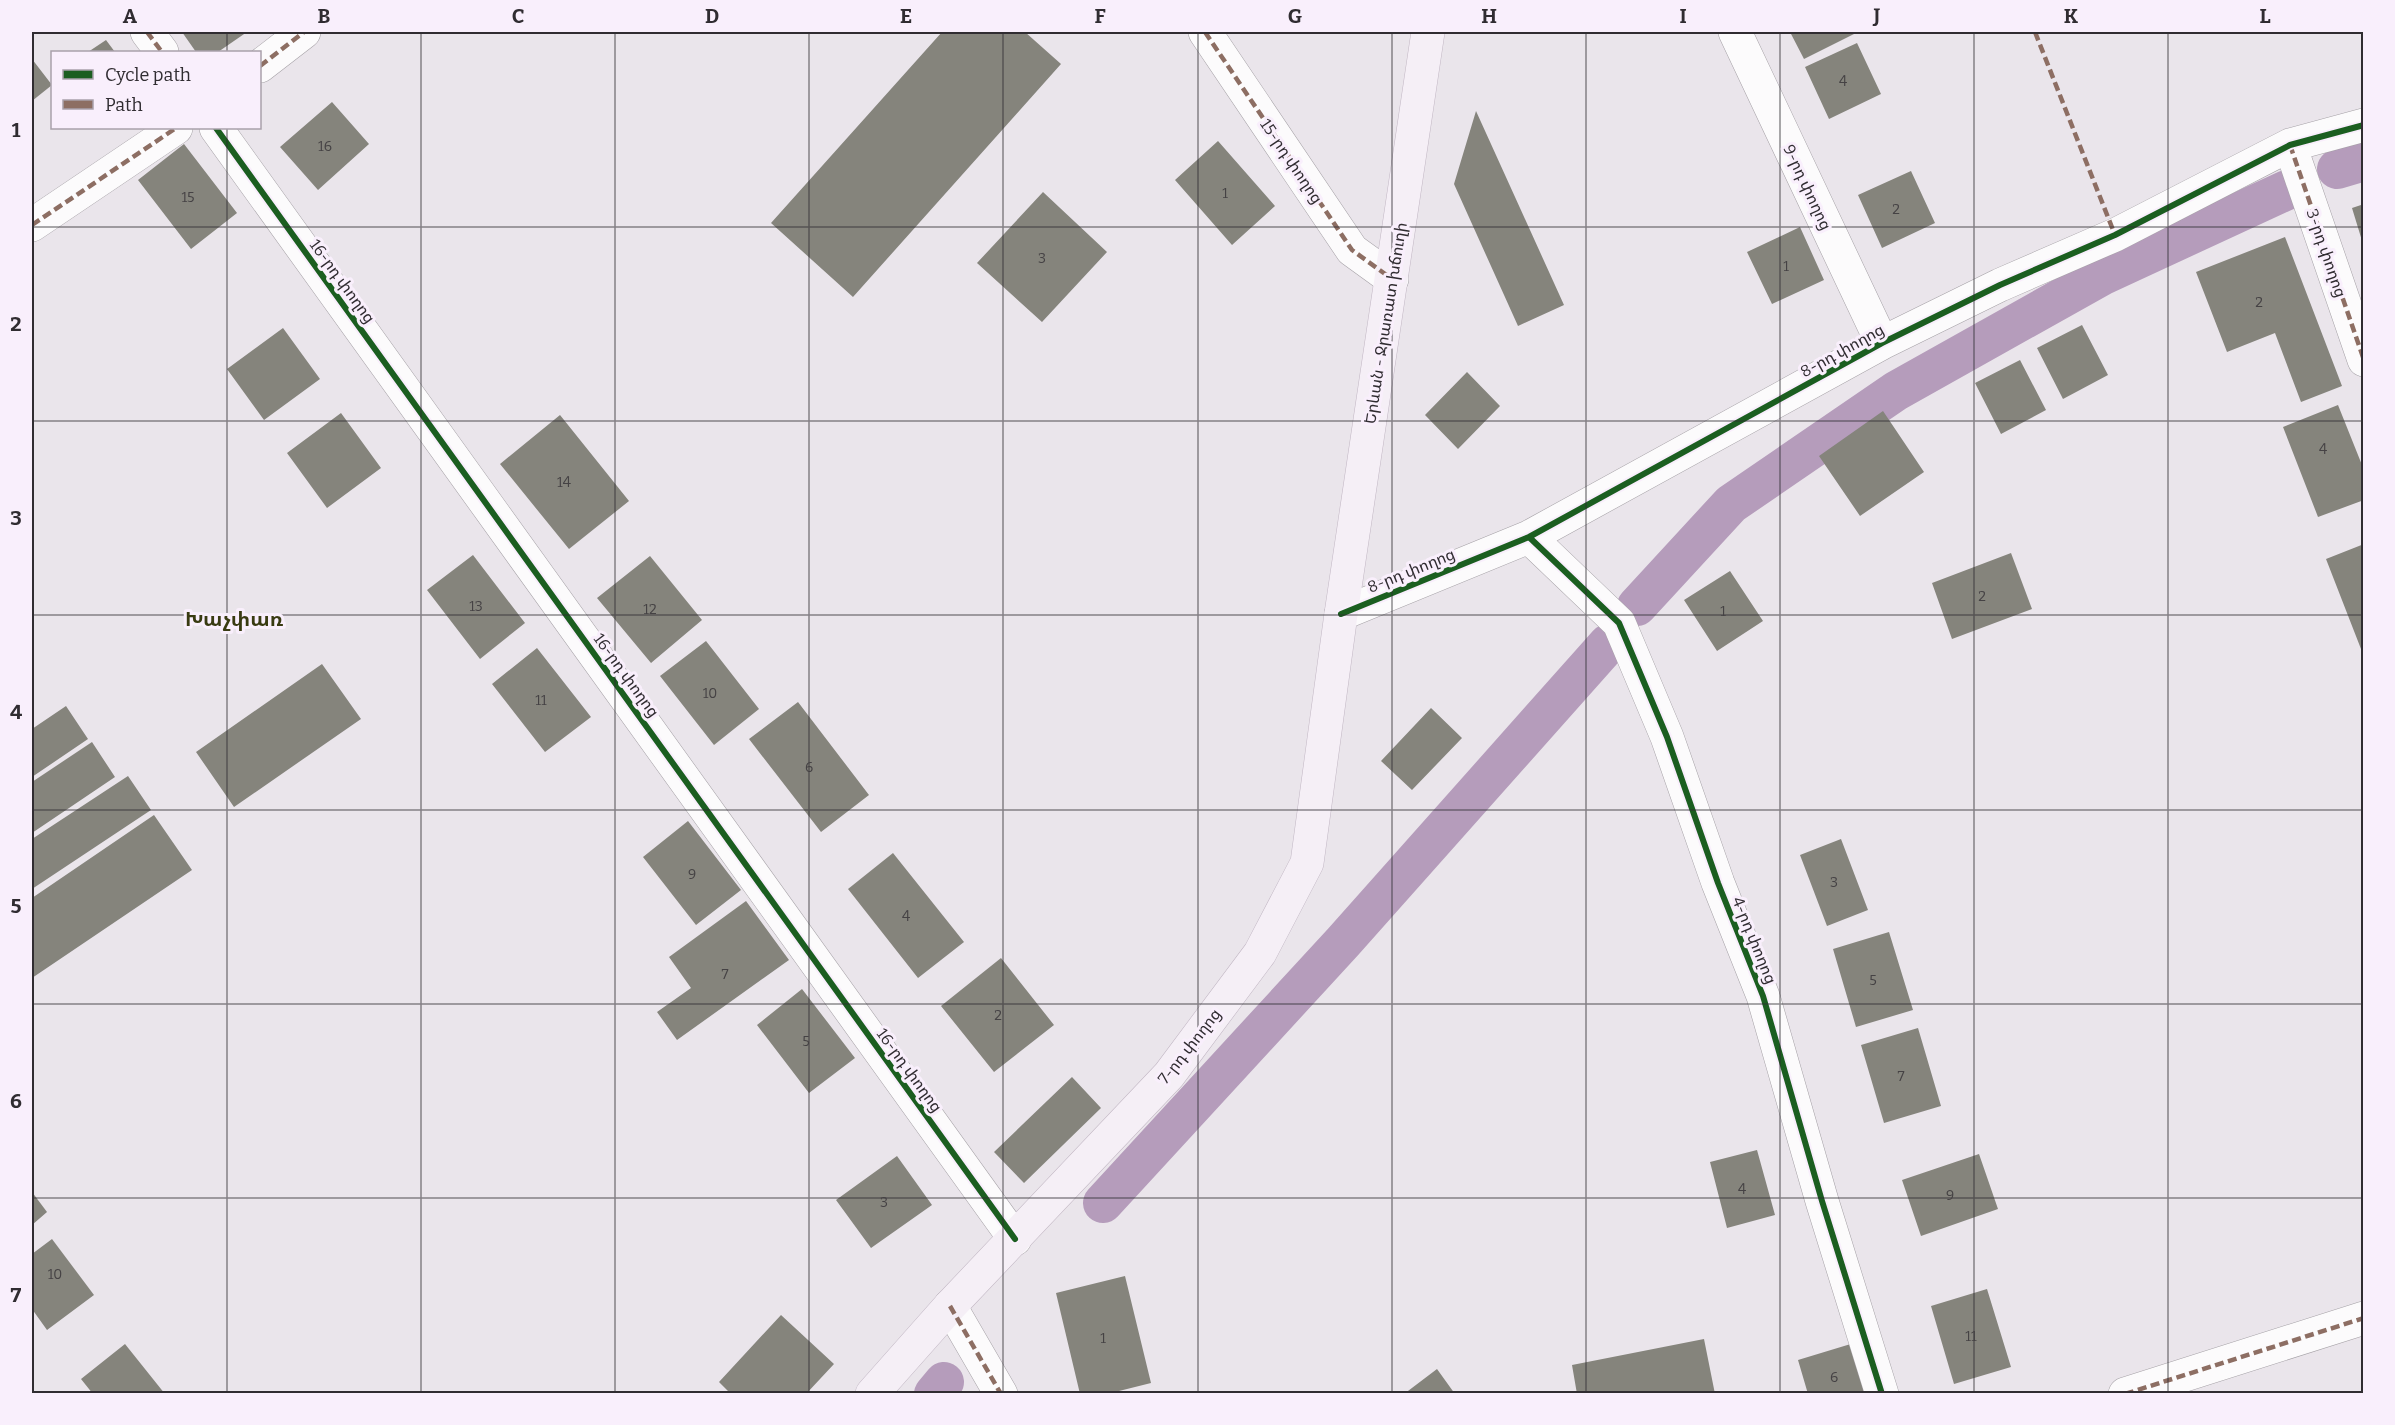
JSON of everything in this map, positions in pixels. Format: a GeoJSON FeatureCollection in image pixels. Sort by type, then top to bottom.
{"type":"FeatureCollection","features":[{"type":"Feature","properties":{"kind":"main road","name":"Երևան - Ջրառատ խճուղի"},"geometry":{"type":"LineString","coordinates":[[1341,614],[1428,32]]}},
{"type":"Feature","properties":{"kind":"main road","name":"7-րդ փողոց"},"geometry":{"type":"LineString","coordinates":[[872,1394],[950,1306],[1168,1075],[1260,953],[1307,863],[1341,614]]}},
{"type":"Feature","properties":{"kind":"street"},"geometry":{"type":"LineString","coordinates":[[147,32],[161,51]]}},
{"type":"Feature","properties":{"kind":"street"},"geometry":{"type":"LineString","coordinates":[[261,65],[304,32]]}},
{"type":"Feature","properties":{"kind":"street","name":"15-րդ փողոց"},"geometry":{"type":"LineString","coordinates":[[1204,32],[1352,250],[1392,279]]}},
{"type":"Feature","properties":{"kind":"street","name":"9-րդ փողոց"},"geometry":{"type":"LineString","coordinates":[[1735,32],[1882,343]]}},
{"type":"Feature","properties":{"kind":"street","name":"8-րդ փողոց"},"geometry":{"type":"LineString","coordinates":[[1341,614],[1529,537],[1882,343],[2000,285],[2115,235],[2290,146],[2364,125]]}},
{"type":"Feature","properties":{"kind":"street"},"geometry":{"type":"LineString","coordinates":[[32,225],[175,129]]}},
{"type":"Feature","properties":{"kind":"street","name":"16-րդ փողոց"},"geometry":{"type":"LineString","coordinates":[[217,129],[1015,1239]]}},
{"type":"Feature","properties":{"kind":"street","name":"3-րդ փողոց"},"geometry":{"type":"LineString","coordinates":[[2290,146],[2364,360]]}},
{"type":"Feature","properties":{"kind":"street","name":"4-րդ փողոց"},"geometry":{"type":"LineString","coordinates":[[1529,537],[1619,623],[1667,738],[1718,883],[1762,996],[1882,1394]]}},
{"type":"Feature","properties":{"kind":"street"},"geometry":{"type":"LineString","coordinates":[[950,1306],[1001,1394]]}},
{"type":"Feature","properties":{"kind":"street"},"geometry":{"type":"LineString","coordinates":[[2125,1394],[2364,1318]]}},
{"type":"Feature","properties":{"kind":"building"},"geometry":{"type":"Polygon","coordinates":[[[182,32],[247,32],[219,51],[195,51],[182,32]]]}},
{"type":"Feature","properties":{"kind":"building"},"geometry":{"type":"Polygon","coordinates":[[[942,32],[1025,32],[1061,64],[853,297],[771,223],[942,32]]]}},
{"type":"Feature","properties":{"kind":"building"},"geometry":{"type":"Polygon","coordinates":[[[1790,32],[1853,32],[1854,34],[1804,59],[1790,32]]]}},
{"type":"Feature","properties":{"kind":"building"},"geometry":{"type":"Polygon","coordinates":[[[106,40],[114,51],[90,51],[106,40]]]}},
{"type":"Feature","properties":{"kind":"building"},"geometry":{"type":"Polygon","coordinates":[[[1857,43],[1881,94],[1829,119],[1805,67],[1857,43]]]}},
{"type":"Feature","properties":{"kind":"building"},"geometry":{"type":"Polygon","coordinates":[[[32,59],[51,86],[32,101],[32,59]]]}},
{"type":"Feature","properties":{"kind":"building"},"geometry":{"type":"Polygon","coordinates":[[[332,102],[369,144],[318,190],[280,147],[332,102]]]}},
{"type":"Feature","properties":{"kind":"building"},"geometry":{"type":"Polygon","coordinates":[[[1476,111],[1564,305],[1518,326],[1454,184],[1476,111]]]}},
{"type":"Feature","properties":{"kind":"building"},"geometry":{"type":"Polygon","coordinates":[[[1218,141],[1275,206],[1232,245],[1175,180],[1218,141]]]}},
{"type":"Feature","properties":{"kind":"building"},"geometry":{"type":"Polygon","coordinates":[[[184,144],[237,213],[191,249],[138,180],[184,144]]]}},
{"type":"Feature","properties":{"kind":"building"},"geometry":{"type":"Polygon","coordinates":[[[1911,171],[1935,223],[1882,248],[1858,195],[1911,171]]]}},
{"type":"Feature","properties":{"kind":"building"},"geometry":{"type":"Polygon","coordinates":[[[1043,192],[1107,252],[1042,322],[977,263],[1043,192]]]}},
{"type":"Feature","properties":{"kind":"building"},"geometry":{"type":"Polygon","coordinates":[[[2364,204],[2364,244],[2363,244],[2352,208],[2364,204]]]}},
{"type":"Feature","properties":{"kind":"building"},"geometry":{"type":"Polygon","coordinates":[[[1800,227],[1824,280],[1772,304],[1747,252],[1800,227]]]}},
{"type":"Feature","properties":{"kind":"building"},"geometry":{"type":"Polygon","coordinates":[[[2285,237],[2342,386],[2301,402],[2275,333],[2227,352],[2196,272],[2285,237]]]}},
{"type":"Feature","properties":{"kind":"building"},"geometry":{"type":"Polygon","coordinates":[[[2082,325],[2108,375],[2063,399],[2037,348],[2082,325]]]}},
{"type":"Feature","properties":{"kind":"building"},"geometry":{"type":"Polygon","coordinates":[[[283,328],[320,379],[264,420],[227,369],[283,328]]]}},
{"type":"Feature","properties":{"kind":"building"},"geometry":{"type":"Polygon","coordinates":[[[2020,360],[2046,410],[2001,434],[1975,383],[2020,360]]]}},
{"type":"Feature","properties":{"kind":"building"},"geometry":{"type":"Polygon","coordinates":[[[1467,372],[1500,406],[1458,449],[1425,415],[1467,372]]]}},
{"type":"Feature","properties":{"kind":"building"},"geometry":{"type":"Polygon","coordinates":[[[2338,405],[2364,470],[2364,500],[2318,517],[2283,427],[2338,405]]]}},
{"type":"Feature","properties":{"kind":"building"},"geometry":{"type":"Polygon","coordinates":[[[1883,411],[1924,472],[1860,516],[1819,456],[1883,411]]]}},
{"type":"Feature","properties":{"kind":"building"},"geometry":{"type":"Polygon","coordinates":[[[341,413],[381,468],[327,508],[287,453],[341,413]]]}},
{"type":"Feature","properties":{"kind":"building"},"geometry":{"type":"Polygon","coordinates":[[[560,415],[629,501],[569,549],[500,464],[560,415]]]}},
{"type":"Feature","properties":{"kind":"building"},"geometry":{"type":"Polygon","coordinates":[[[2364,544],[2364,648],[2361,649],[2326,559],[2364,544]]]}},
{"type":"Feature","properties":{"kind":"building"},"geometry":{"type":"Polygon","coordinates":[[[2011,553],[2032,609],[1952,639],[1932,583],[2011,553]]]}},
{"type":"Feature","properties":{"kind":"building"},"geometry":{"type":"Polygon","coordinates":[[[473,555],[525,623],[480,659],[427,590],[473,555]]]}},
{"type":"Feature","properties":{"kind":"building"},"geometry":{"type":"Polygon","coordinates":[[[650,556],[702,620],[651,663],[597,598],[650,556]]]}},
{"type":"Feature","properties":{"kind":"building"},"geometry":{"type":"Polygon","coordinates":[[[1730,571],[1763,621],[1717,651],[1684,600],[1730,571]]]}},
{"type":"Feature","properties":{"kind":"building"},"geometry":{"type":"Polygon","coordinates":[[[706,641],[759,709],[714,745],[660,676],[706,641]]]}},
{"type":"Feature","properties":{"kind":"building"},"geometry":{"type":"Polygon","coordinates":[[[537,648],[591,717],[545,752],[492,684],[537,648]]]}},
{"type":"Feature","properties":{"kind":"building"},"geometry":{"type":"Polygon","coordinates":[[[322,664],[361,719],[234,807],[196,752],[322,664]]]}},
{"type":"Feature","properties":{"kind":"building"},"geometry":{"type":"Polygon","coordinates":[[[798,702],[869,795],[821,832],[749,739],[798,702]]]}},
{"type":"Feature","properties":{"kind":"building"},"geometry":{"type":"Polygon","coordinates":[[[66,706],[88,739],[32,777],[32,729],[66,706]]]}},
{"type":"Feature","properties":{"kind":"building"},"geometry":{"type":"Polygon","coordinates":[[[1431,708],[1462,738],[1412,790],[1381,761],[1431,708]]]}},
{"type":"Feature","properties":{"kind":"building"},"geometry":{"type":"Polygon","coordinates":[[[92,742],[115,777],[32,833],[32,782],[92,742]]]}},
{"type":"Feature","properties":{"kind":"building"},"geometry":{"type":"Polygon","coordinates":[[[128,776],[151,810],[32,889],[32,839],[128,776]]]}},
{"type":"Feature","properties":{"kind":"building"},"geometry":{"type":"Polygon","coordinates":[[[154,815],[192,870],[32,978],[32,898],[154,815]]]}},
{"type":"Feature","properties":{"kind":"building"},"geometry":{"type":"Polygon","coordinates":[[[688,821],[741,890],[696,925],[643,857],[688,821]]]}},
{"type":"Feature","properties":{"kind":"building"},"geometry":{"type":"Polygon","coordinates":[[[1841,839],[1868,910],[1827,926],[1800,855],[1841,839]]]}},
{"type":"Feature","properties":{"kind":"building"},"geometry":{"type":"Polygon","coordinates":[[[893,853],[964,942],[918,978],[848,889],[893,853]]]}},
{"type":"Feature","properties":{"kind":"building"},"geometry":{"type":"Polygon","coordinates":[[[746,901],[789,960],[677,1040],[657,1012],[691,988],[669,957],[746,901]]]}},
{"type":"Feature","properties":{"kind":"building"},"geometry":{"type":"Polygon","coordinates":[[[1889,932],[1913,1010],[1856,1027],[1833,949],[1889,932]]]}},
{"type":"Feature","properties":{"kind":"building"},"geometry":{"type":"Polygon","coordinates":[[[1001,958],[1054,1025],[994,1072],[941,1006],[1001,958]]]}},
{"type":"Feature","properties":{"kind":"building"},"geometry":{"type":"Polygon","coordinates":[[[802,989],[855,1058],[809,1093],[757,1025],[802,989]]]}},
{"type":"Feature","properties":{"kind":"building"},"geometry":{"type":"Polygon","coordinates":[[[1918,1028],[1941,1106],[1884,1123],[1861,1045],[1918,1028]]]}},
{"type":"Feature","properties":{"kind":"building"},"geometry":{"type":"Polygon","coordinates":[[[1072,1077],[1101,1108],[1024,1183],[994,1152],[1072,1077]]]}},
{"type":"Feature","properties":{"kind":"building"},"geometry":{"type":"Polygon","coordinates":[[[1757,1150],[1775,1215],[1727,1228],[1710,1162],[1757,1150]]]}},
{"type":"Feature","properties":{"kind":"building"},"geometry":{"type":"Polygon","coordinates":[[[1979,1154],[1998,1209],[1921,1236],[1902,1180],[1979,1154]]]}},
{"type":"Feature","properties":{"kind":"building"},"geometry":{"type":"Polygon","coordinates":[[[897,1156],[932,1205],[871,1248],[836,1200],[897,1156]]]}},
{"type":"Feature","properties":{"kind":"building"},"geometry":{"type":"Polygon","coordinates":[[[32,1192],[47,1212],[32,1225],[32,1192]]]}},
{"type":"Feature","properties":{"kind":"building"},"geometry":{"type":"Polygon","coordinates":[[[52,1239],[94,1295],[47,1330],[32,1309],[32,1254],[52,1239]]]}},
{"type":"Feature","properties":{"kind":"building"},"geometry":{"type":"Polygon","coordinates":[[[1125,1276],[1151,1383],[1107,1394],[1080,1394],[1056,1293],[1125,1276]]]}},
{"type":"Feature","properties":{"kind":"building"},"geometry":{"type":"Polygon","coordinates":[[[1987,1289],[2011,1367],[1954,1384],[1931,1306],[1987,1289]]]}},
{"type":"Feature","properties":{"kind":"building"},"geometry":{"type":"Polygon","coordinates":[[[781,1315],[834,1364],[806,1394],[731,1394],[719,1382],[781,1315]]]}},
{"type":"Feature","properties":{"kind":"building"},"geometry":{"type":"Polygon","coordinates":[[[1704,1339],[1715,1394],[1577,1394],[1572,1365],[1704,1339]]]}},
{"type":"Feature","properties":{"kind":"building"},"geometry":{"type":"Polygon","coordinates":[[[1854,1343],[1870,1394],[1808,1394],[1798,1360],[1854,1343]]]}},
{"type":"Feature","properties":{"kind":"building"},"geometry":{"type":"Polygon","coordinates":[[[125,1344],[165,1394],[93,1394],[81,1379],[125,1344]]]}},
{"type":"Feature","properties":{"kind":"building"},"geometry":{"type":"Polygon","coordinates":[[[1437,1369],[1455,1394],[1404,1394],[1437,1369]]]}},
{"type":"Feature","properties":{"kind":"waterway"},"geometry":{"type":"LineString","coordinates":[[2337,169],[2364,161]]}},
{"type":"Feature","properties":{"kind":"waterway"},"geometry":{"type":"LineString","coordinates":[[1637,606],[1731,504],[1896,391],[2103,275],[2287,190]]}},
{"type":"Feature","properties":{"kind":"waterway"},"geometry":{"type":"LineString","coordinates":[[1103,1203],[1343,942],[1608,644]]}},
{"type":"Feature","properties":{"kind":"waterway"},"geometry":{"type":"LineString","coordinates":[[934,1394],[944,1382]]}},
{"type":"Feature","properties":{"kind":"marked path"},"geometry":{"type":"LineString","coordinates":[[147,32],[161,51]]}},
{"type":"Feature","properties":{"kind":"marked path"},"geometry":{"type":"LineString","coordinates":[[261,65],[304,32]]}},
{"type":"Feature","properties":{"kind":"marked path"},"geometry":{"type":"LineString","coordinates":[[1205,32],[1352,250],[1392,279]]}},
{"type":"Feature","properties":{"kind":"marked path"},"geometry":{"type":"LineString","coordinates":[[2035,32],[2115,235]]}},
{"type":"Feature","properties":{"kind":"marked path"},"geometry":{"type":"LineString","coordinates":[[32,225],[175,129]]}},
{"type":"Feature","properties":{"kind":"marked path"},"geometry":{"type":"LineString","coordinates":[[2290,145],[2364,360]]}},
{"type":"Feature","properties":{"kind":"marked path"},"geometry":{"type":"LineString","coordinates":[[950,1306],[1001,1394]]}},
{"type":"Feature","properties":{"kind":"marked path"},"geometry":{"type":"LineString","coordinates":[[2125,1394],[2364,1318]]}},
{"type":"Feature","properties":{"kind":"cycle path"},"geometry":{"type":"LineString","coordinates":[[1341,614],[1529,537],[1882,343],[2000,285],[2115,235],[2290,145],[2364,125]]}},
{"type":"Feature","properties":{"kind":"cycle path"},"geometry":{"type":"LineString","coordinates":[[217,129],[1015,1239]]}},
{"type":"Feature","properties":{"kind":"cycle path"},"geometry":{"type":"LineString","coordinates":[[1529,537],[1619,623],[1667,737],[1718,883],[1763,996],[1822,1201],[1882,1394]]}},
{"type":"Feature","properties":{"kind":"district","name":"Խաչփառ"},"geometry":{"type":"Point","coordinates":[234,619]}}]}
